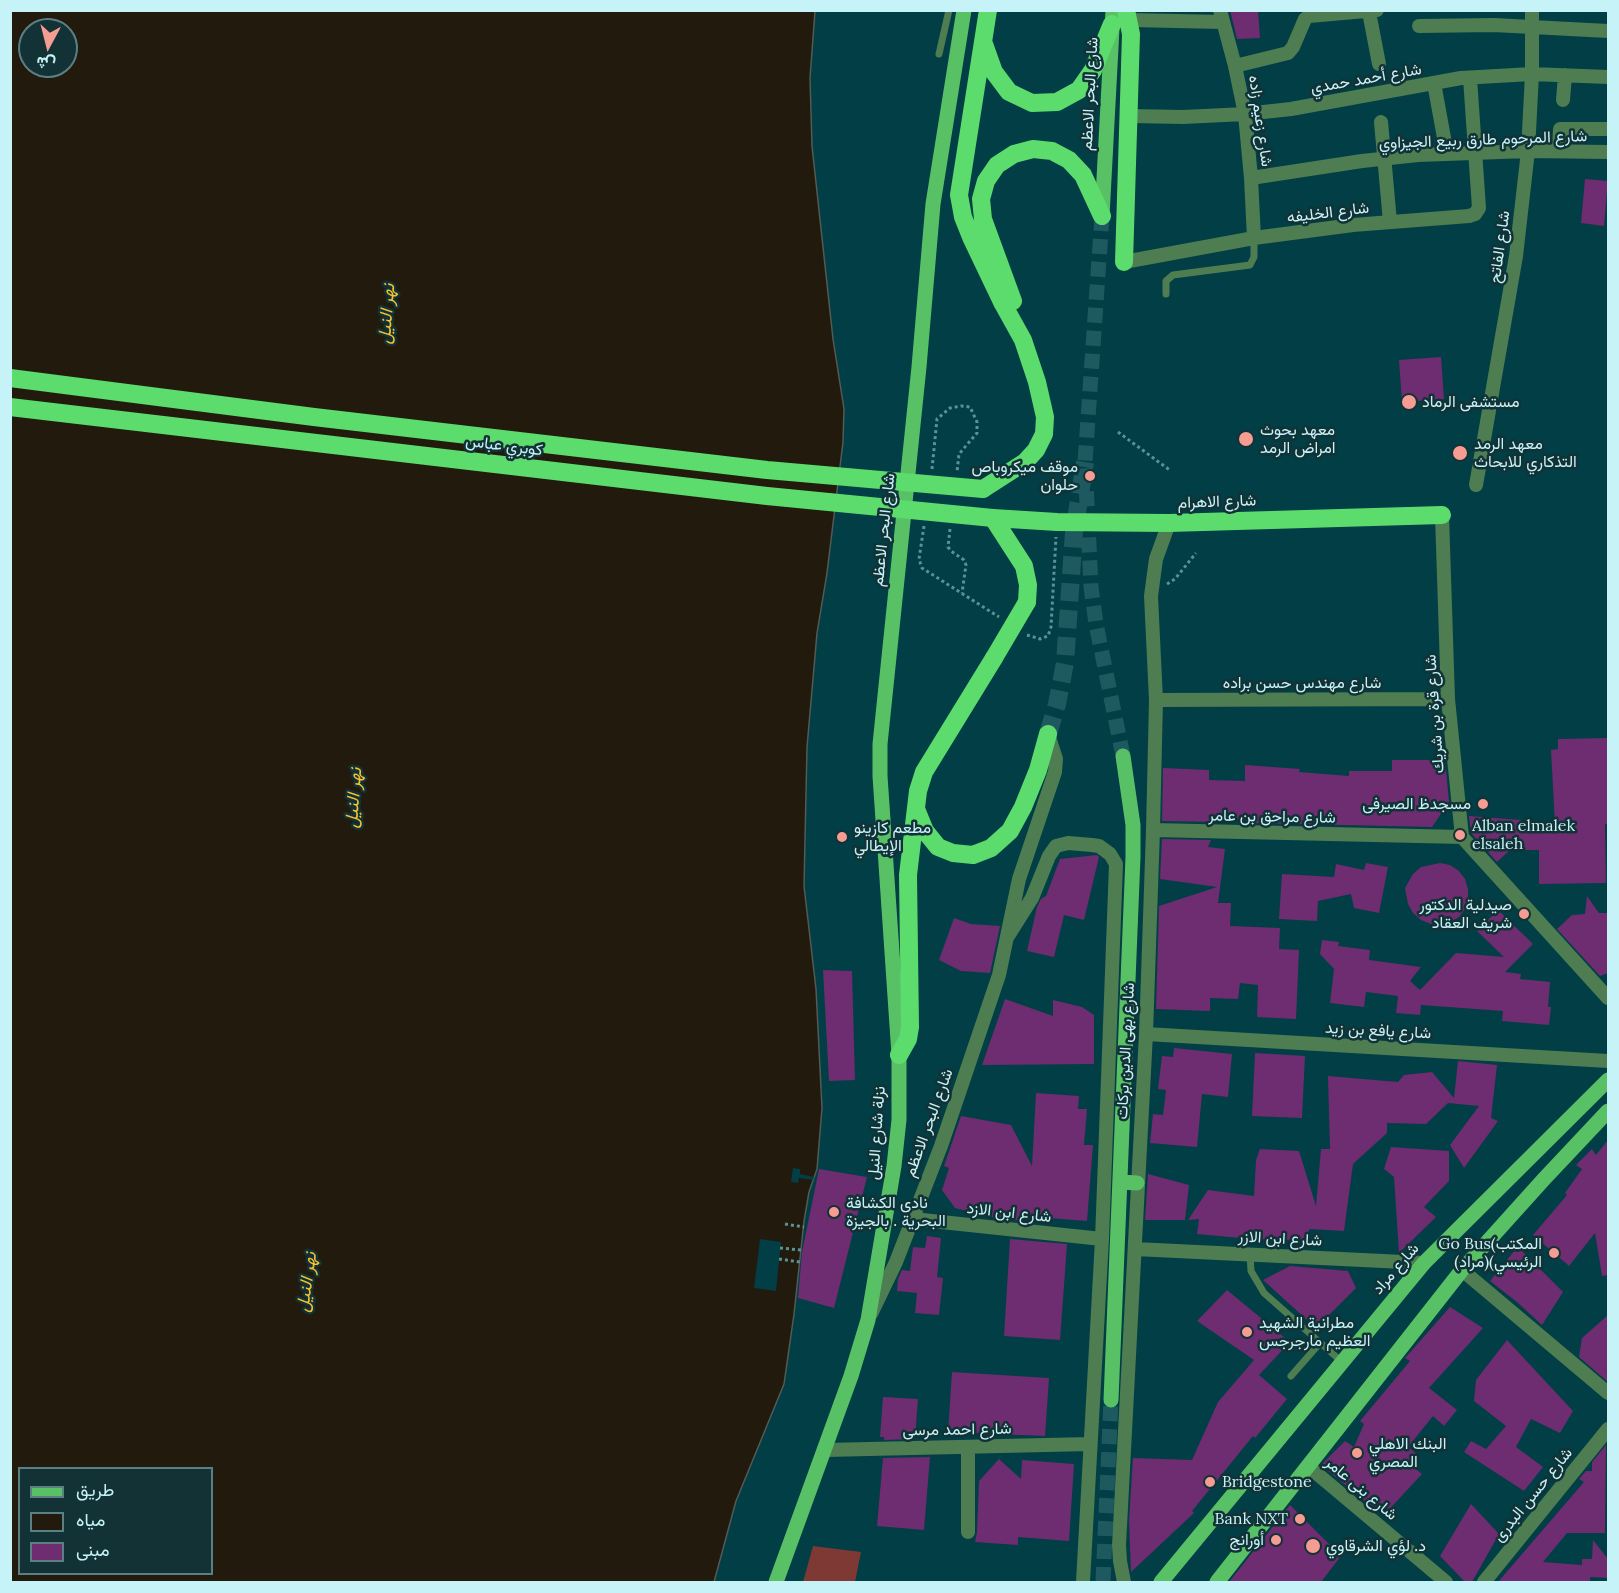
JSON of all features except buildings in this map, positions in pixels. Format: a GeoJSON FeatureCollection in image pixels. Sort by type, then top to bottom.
{"type":"FeatureCollection","features":[{"type":"Feature","properties":{"kind":"highway"},"geometry":{"type":"LineString","coordinates":[[988,10],[959,195],[963,217],[971,237],[1023,340]]}},
{"type":"Feature","properties":{"kind":"highway"},"geometry":{"type":"LineString","coordinates":[[983,42],[994,72],[1009,92],[1032,103],[1057,102],[1079,90],[1093,69],[1120,16]]}},
{"type":"Feature","properties":{"kind":"highway"},"geometry":{"type":"LineString","coordinates":[[1120,16],[1131,34],[1124,262]]}},
{"type":"Feature","properties":{"kind":"highway"},"geometry":{"type":"LineString","coordinates":[[1023,340],[1011,294],[983,219],[981,199],[986,181],[997,165],[1014,154],[1033,149],[1052,152],[1070,160],[1083,175],[1102,216]]}},
{"type":"Feature","properties":{"kind":"highway","name":"كوبري عباس"},"geometry":{"type":"LineString","coordinates":[[10,378],[291,414],[767,470],[983,489],[1025,462],[1036,450],[1044,434],[1046,417],[1023,340]]}},
{"type":"Feature","properties":{"kind":"highway","name":"كوبري عباس"},"geometry":{"type":"LineString","coordinates":[[10,407],[767,496],[993,518]]}},
{"type":"Feature","properties":{"kind":"highway","name":"شارع الاهرام"},"geometry":{"type":"LineString","coordinates":[[993,518],[1057,522],[1168,523],[1442,515]]}},
{"type":"Feature","properties":{"kind":"highway"},"geometry":{"type":"LineString","coordinates":[[898,1055],[908,1039],[910,1027],[908,875],[915,807],[924,772],[1027,602],[1028,585],[1024,566],[993,518]]}},
{"type":"Feature","properties":{"kind":"highway"},"geometry":{"type":"LineString","coordinates":[[915,807],[925,831],[938,847],[953,854],[973,855],[991,848],[1010,831],[1023,807],[1038,770],[1048,734]]}},
{"type":"Feature","properties":{"kind":"main road","name":"شارع البحر الاعظم"},"geometry":{"type":"LineString","coordinates":[[898,1055],[880,744],[919,367],[933,204],[964,10]]}},
{"type":"Feature","properties":{"kind":"main road","name":"شارع البحر الاعظم"},"geometry":{"type":"LineString","coordinates":[[1102,216],[1120,16]]}},
{"type":"Feature","properties":{"kind":"main road","name":"شارع بهى الدين بركات"},"geometry":{"type":"LineString","coordinates":[[1111,1400],[1133,857],[1133,825],[1124,756]]}},
{"type":"Feature","properties":{"kind":"main road","name":"نزلة شارع النيل"},"geometry":{"type":"LineString","coordinates":[[868,1320],[894,1166],[899,1120],[898,1055]]}},
{"type":"Feature","properties":{"kind":"main road","name":"شارع مراد"},"geometry":{"type":"LineString","coordinates":[[1161,1582],[1424,1263],[1608,1080]]}},
{"type":"Feature","properties":{"kind":"main road"},"geometry":{"type":"LineString","coordinates":[[1216,1582],[1309,1467],[1462,1270],[1608,1110]]}},
{"type":"Feature","properties":{"kind":"main road"},"geometry":{"type":"LineString","coordinates":[[1120,1182],[1137,1183]]}},
{"type":"Feature","properties":{"kind":"main road","name":"شارع البحر الاعظم"},"geometry":{"type":"LineString","coordinates":[[776,1582],[825,1450],[868,1320]]}},
{"type":"Feature","properties":{"kind":"street","name":"شارع الفاتح"},"geometry":{"type":"LineString","coordinates":[[1476,485],[1516,256],[1528,151],[1533,74],[1532,10]]}},
{"type":"Feature","properties":{"kind":"street"},"geometry":{"type":"LineString","coordinates":[[1235,66],[1288,53],[1305,19],[1310,16],[1373,11],[1379,64]]}},
{"type":"Feature","properties":{"kind":"street"},"geometry":{"type":"LineString","coordinates":[[1120,16],[1222,16]]}},
{"type":"Feature","properties":{"kind":"street","name":"شارع زعيم زاده"},"geometry":{"type":"LineString","coordinates":[[1222,16],[1245,114],[1254,238]]}},
{"type":"Feature","properties":{"kind":"street"},"geometry":{"type":"LineString","coordinates":[[1419,26],[1485,25],[1608,31]]}},
{"type":"Feature","properties":{"kind":"street","name":"شارع أحمد حمدي"},"geometry":{"type":"LineString","coordinates":[[1129,116],[1183,117],[1291,109],[1470,78],[1533,74],[1608,77]]}},
{"type":"Feature","properties":{"kind":"street"},"geometry":{"type":"LineString","coordinates":[[1563,100],[1565,75]]}},
{"type":"Feature","properties":{"kind":"street"},"geometry":{"type":"LineString","coordinates":[[1470,78],[1475,153]]}},
{"type":"Feature","properties":{"kind":"street"},"geometry":{"type":"LineString","coordinates":[[1434,83],[1447,154]]}},
{"type":"Feature","properties":{"kind":"street"},"geometry":{"type":"LineString","coordinates":[[1381,122],[1390,222]]}},
{"type":"Feature","properties":{"kind":"street"},"geometry":{"type":"LineString","coordinates":[[1559,152],[1560,129],[1608,129]]}},
{"type":"Feature","properties":{"kind":"street","name":"شارع المرحوم طارق ربيع الجيزاوي"},"geometry":{"type":"LineString","coordinates":[[1251,178],[1384,159],[1447,154],[1528,151],[1608,152]]}},
{"type":"Feature","properties":{"kind":"street","name":"شارع الخليفه"},"geometry":{"type":"LineString","coordinates":[[1124,262],[1254,238],[1476,214],[1479,208],[1475,153]]}},
{"type":"Feature","properties":{"kind":"street","name":"شارع قرة بن شريك"},"geometry":{"type":"LineString","coordinates":[[1442,515],[1448,699],[1462,837]]}},
{"type":"Feature","properties":{"kind":"street","name":"شارع بهى الدين بركات"},"geometry":{"type":"LineString","coordinates":[[1124,1582],[1119,1545],[1146,1034],[1153,830],[1156,700],[1151,596],[1156,559],[1168,523]]}},
{"type":"Feature","properties":{"kind":"street","name":"شارع مهندس حسن براده"},"geometry":{"type":"LineString","coordinates":[[1156,700],[1448,699]]}},
{"type":"Feature","properties":{"kind":"street","name":"شارع البحر الاعظم"},"geometry":{"type":"LineString","coordinates":[[868,1320],[896,1262],[941,1146],[999,975],[1019,879],[1055,772],[1056,759],[1048,734]]}},
{"type":"Feature","properties":{"kind":"street","name":"شارع مراحق بن عامر"},"geometry":{"type":"LineString","coordinates":[[1153,830],[1462,837]]}},
{"type":"Feature","properties":{"kind":"street"},"geometry":{"type":"LineString","coordinates":[[1462,837],[1608,998]]}},
{"type":"Feature","properties":{"kind":"street"},"geometry":{"type":"LineString","coordinates":[[1008,936],[1032,898],[1049,856],[1056,846],[1068,843],[1092,845],[1106,850],[1114,858],[1116,875],[1102,1239],[1083,1582]]}},
{"type":"Feature","properties":{"kind":"street","name":"شارع يافع بن زيد"},"geometry":{"type":"LineString","coordinates":[[1146,1034],[1608,1061]]}},
{"type":"Feature","properties":{"kind":"street","name":"شارع ابن الازد"},"geometry":{"type":"LineString","coordinates":[[913,1219],[1102,1239]]}},
{"type":"Feature","properties":{"kind":"street","name":"شارع ابن الازر"},"geometry":{"type":"LineString","coordinates":[[1135,1249],[1424,1263]]}},
{"type":"Feature","properties":{"kind":"street"},"geometry":{"type":"LineString","coordinates":[[1462,1270],[1608,1393]]}},
{"type":"Feature","properties":{"kind":"street","name":"شارع حسن البدرى"},"geometry":{"type":"LineString","coordinates":[[1484,1582],[1608,1429]]}},
{"type":"Feature","properties":{"kind":"street","name":"شارع احمد مرسى"},"geometry":{"type":"LineString","coordinates":[[825,1450],[1090,1444]]}},
{"type":"Feature","properties":{"kind":"street"},"geometry":{"type":"LineString","coordinates":[[968,1447],[968,1532]]}},
{"type":"Feature","properties":{"kind":"street","name":"شارع بنى عامر"},"geometry":{"type":"LineString","coordinates":[[1309,1467],[1446,1582]]}},
{"type":"Feature","properties":{"kind":"lane"},"geometry":{"type":"LineString","coordinates":[[939,54],[948,10]]}},
{"type":"Feature","properties":{"kind":"lane"},"geometry":{"type":"LineString","coordinates":[[1166,294],[1166,281],[1173,275],[1250,265],[1254,257],[1254,238]]}},
{"type":"Feature","properties":{"kind":"lane"},"geometry":{"type":"LineString","coordinates":[[1250,1254],[1251,1271],[1264,1293],[1342,1362]]}},
{"type":"Feature","properties":{"kind":"lane"},"geometry":{"type":"LineString","coordinates":[[1292,1376],[1320,1343]]}},
{"type":"Feature","properties":{"kind":"path"},"geometry":{"type":"LineString","coordinates":[[930,479],[937,419],[950,408],[970,407],[977,422],[977,433],[959,454]]}},
{"type":"Feature","properties":{"kind":"path"},"geometry":{"type":"LineString","coordinates":[[1118,432],[1171,471]]}},
{"type":"Feature","properties":{"kind":"path"},"geometry":{"type":"LineString","coordinates":[[1021,631],[1031,638],[1040,639],[1048,636],[1052,627],[1057,522]]}},
{"type":"Feature","properties":{"kind":"path"},"geometry":{"type":"LineString","coordinates":[[924,526],[920,564],[1001,619]]}},
{"type":"Feature","properties":{"kind":"path"},"geometry":{"type":"LineString","coordinates":[[949,536],[949,550],[964,560],[966,565],[962,593]]}},
{"type":"Feature","properties":{"kind":"path"},"geometry":{"type":"LineString","coordinates":[[1175,579],[1197,553]]}},
{"type":"Feature","properties":{"kind":"path"},"geometry":{"type":"LineString","coordinates":[[785,1224],[804,1227]]}},
{"type":"Feature","properties":{"kind":"path"},"geometry":{"type":"LineString","coordinates":[[780,1248],[801,1250]]}},
{"type":"Feature","properties":{"kind":"path"},"geometry":{"type":"LineString","coordinates":[[779,1259],[800,1262]]}},
{"type":"Feature","properties":{"kind":"shaded area"},"geometry":{"type":"Polygon","coordinates":[[[813,1546],[861,1552],[855,1582],[803,1582],[813,1546]]]}},
{"type":"Feature","properties":{"kind":"water","name":"نهر النيل"},"geometry":{"type":"Polygon","coordinates":[[[11,11],[815,11],[810,78],[812,146],[833,339],[844,409],[843,442],[827,573],[817,633],[807,747],[804,886],[816,989],[822,1108],[817,1169],[809,1192],[804,1221],[784,1384],[736,1501],[714,1582],[11,1582],[11,11]]]}},
{"type":"Feature","properties":{"kind":"pier"},"geometry":{"type":"Polygon","coordinates":[[[793,1168],[800,1169],[800,1174],[814,1177],[813,1180],[799,1178],[798,1183],[791,1182],[793,1168]]]}},
{"type":"Feature","properties":{"kind":"pier"},"geometry":{"type":"Polygon","coordinates":[[[760,1239],[781,1242],[776,1291],[754,1288],[760,1239]]]}},
{"type":"Feature","properties":{"kind":"tunnel"},"geometry":{"type":"LineString","coordinates":[[1102,216],[1085,462],[1091,587],[1096,624],[1123,756]]}},
{"type":"Feature","properties":{"kind":"tunnel"},"geometry":{"type":"LineString","coordinates":[[1048,734],[1065,663],[1074,532],[1085,462]]}},
{"type":"Feature","properties":{"kind":"tunnel"},"geometry":{"type":"LineString","coordinates":[[1103,1582],[1111,1400]]}},
{"type":"Feature","properties":{"kind":"place","name":"مستشفى الرماد"},"geometry":{"type":"Point","coordinates":[1409,402]}},
{"type":"Feature","properties":{"kind":"place","name":"معهد بحوث امراض الرمد"},"geometry":{"type":"Point","coordinates":[1246,439]}},
{"type":"Feature","properties":{"kind":"place","name":"معهد الرمد التذكاري للابحاث"},"geometry":{"type":"Point","coordinates":[1460,453]}},
{"type":"Feature","properties":{"kind":"place","name":"موقف ميكروباص حلوان"},"geometry":{"type":"Point","coordinates":[1090,476]}},
{"type":"Feature","properties":{"kind":"place","name":"مسجدظ الصيرفى"},"geometry":{"type":"Point","coordinates":[1483,804]}},
{"type":"Feature","properties":{"kind":"place","name":"Alban elmalek elsaleh"},"geometry":{"type":"Point","coordinates":[1460,835]}},
{"type":"Feature","properties":{"kind":"place","name":"مطعم كازينو الإيطالي"},"geometry":{"type":"Point","coordinates":[842,837]}},
{"type":"Feature","properties":{"kind":"place","name":"صيدلية الدكتور شريف العقاد"},"geometry":{"type":"Point","coordinates":[1524,914]}},
{"type":"Feature","properties":{"kind":"place","name":"نادى الكشافة البحرية . بالجيزة"},"geometry":{"type":"Point","coordinates":[834,1212]}},
{"type":"Feature","properties":{"kind":"place","name":"Go Bus(المكتب الرئيسي)(مراد)"},"geometry":{"type":"Point","coordinates":[1554,1253]}},
{"type":"Feature","properties":{"kind":"place","name":"مطرانية الشهيد العظيم مارجرجس"},"geometry":{"type":"Point","coordinates":[1247,1332]}},
{"type":"Feature","properties":{"kind":"place","name":"البنك الاهلي المصري"},"geometry":{"type":"Point","coordinates":[1357,1453]}},
{"type":"Feature","properties":{"kind":"place","name":"Bridgestone"},"geometry":{"type":"Point","coordinates":[1210,1482]}},
{"type":"Feature","properties":{"kind":"place","name":"Bank NXT"},"geometry":{"type":"Point","coordinates":[1300,1519]}},
{"type":"Feature","properties":{"kind":"place","name":"أورانج"},"geometry":{"type":"Point","coordinates":[1276,1540]}},
{"type":"Feature","properties":{"kind":"place","name":"د. لؤي الشرقاوي"},"geometry":{"type":"Point","coordinates":[1313,1546]}}]}
